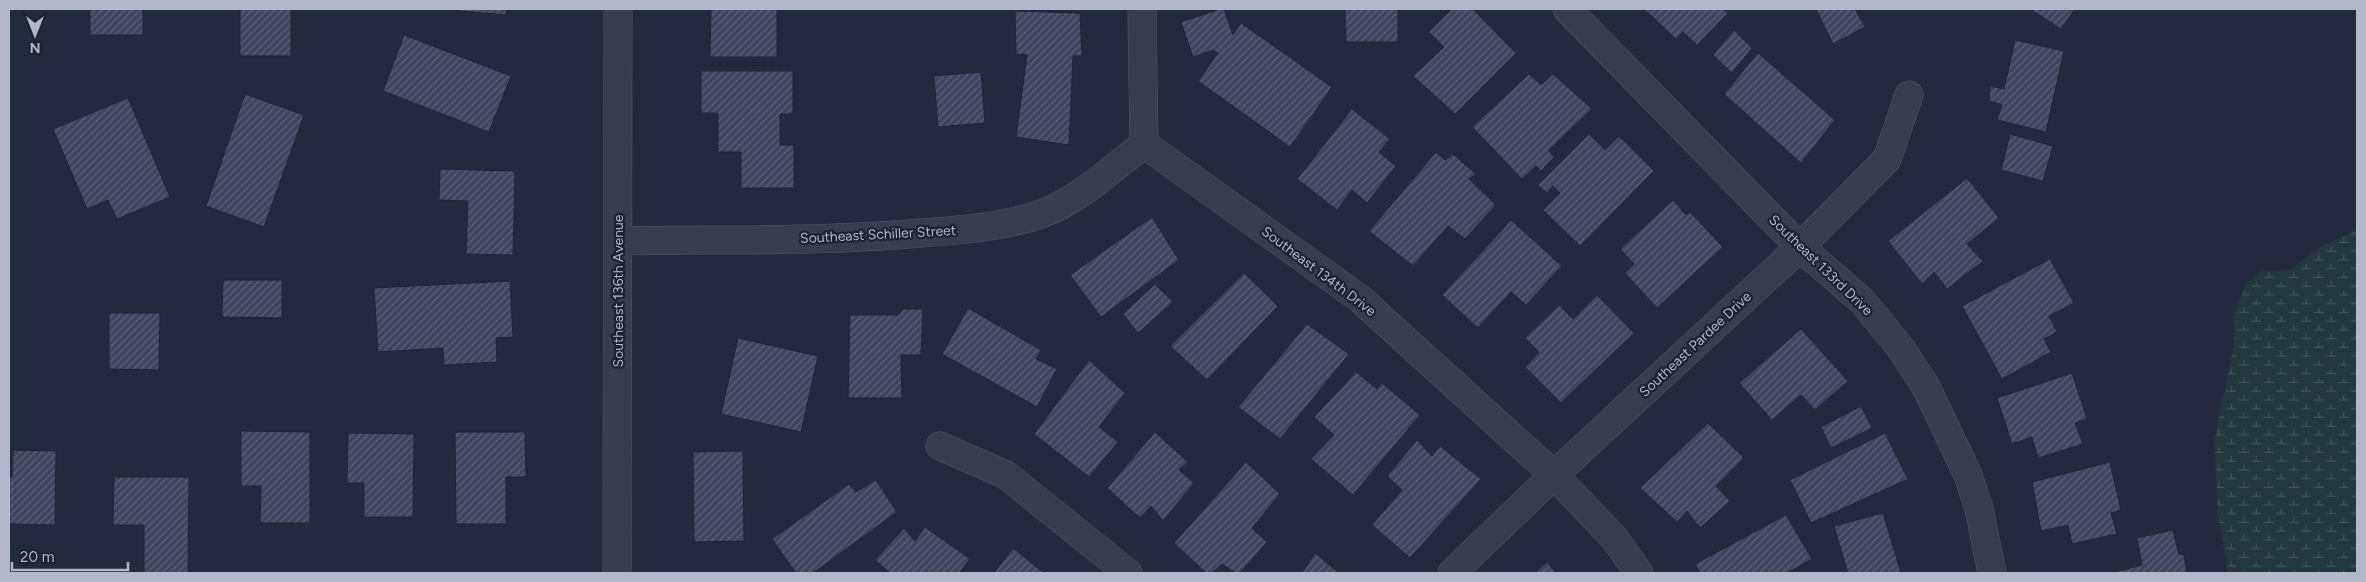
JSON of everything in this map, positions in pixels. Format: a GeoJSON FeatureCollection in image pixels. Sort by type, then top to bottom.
{"type":"FeatureCollection","features":[{"type":"Feature","properties":{"kind":"street","name":"Southeast 136th Avenue"},"geometry":{"type":"LineString","coordinates":[[616,573],[618,9]]}},
{"type":"Feature","properties":{"kind":"street"},"geometry":{"type":"LineString","coordinates":[[1142,9],[1144,144]]}},
{"type":"Feature","properties":{"kind":"street","name":"Southeast 133rd Drive"},"geometry":{"type":"LineString","coordinates":[[1567,9],[1800,247],[1862,301],[1900,347],[1926,387],[1968,475],[1980,509],[1992,573]]}},
{"type":"Feature","properties":{"kind":"street","name":"Southeast Pardee Drive"},"geometry":{"type":"LineString","coordinates":[[1452,573],[1554,475],[1800,247],[1887,159],[1909,95]]}},
{"type":"Feature","properties":{"kind":"street","name":"Southeast Schiller Street"},"geometry":{"type":"LineString","coordinates":[[618,241],[879,237],[962,230],[1008,222],[1045,212],[1082,191],[1144,144]]}},
{"type":"Feature","properties":{"kind":"street","name":"Southeast 134th Drive"},"geometry":{"type":"LineString","coordinates":[[1144,144],[1359,298],[1554,475],[1614,539],[1639,573]]}},
{"type":"Feature","properties":{"kind":"street"},"geometry":{"type":"LineString","coordinates":[[940,446],[1006,475],[1128,573]]}},
{"type":"Feature","properties":{"kind":"green space"},"geometry":{"type":"Polygon","coordinates":[[[2357,230],[2357,573],[2228,573],[2218,513],[2214,442],[2234,345],[2235,311],[2246,285],[2261,271],[2290,270],[2324,245],[2357,230]]]}},
{"type":"Feature","properties":{"kind":"building"},"geometry":{"type":"Polygon","coordinates":[[[90,9],[143,9],[143,35],[90,35],[90,9]]]}},
{"type":"Feature","properties":{"kind":"building"},"geometry":{"type":"Polygon","coordinates":[[[240,9],[291,9],[291,56],[240,56],[240,9]]]}},
{"type":"Feature","properties":{"kind":"building"},"geometry":{"type":"Polygon","coordinates":[[[459,9],[507,9],[506,15],[459,11],[459,9]]]}},
{"type":"Feature","properties":{"kind":"building"},"geometry":{"type":"Polygon","coordinates":[[[711,9],[777,9],[777,57],[710,57],[711,9]]]}},
{"type":"Feature","properties":{"kind":"building"},"geometry":{"type":"Polygon","coordinates":[[[1224,9],[1233,35],[1241,23],[1332,87],[1290,147],[1198,81],[1218,53],[1213,50],[1193,57],[1181,22],[1224,9]]]}},
{"type":"Feature","properties":{"kind":"building"},"geometry":{"type":"Polygon","coordinates":[[[1345,9],[1398,9],[1398,42],[1346,42],[1345,9]]]}},
{"type":"Feature","properties":{"kind":"building"},"geometry":{"type":"Polygon","coordinates":[[[1452,9],[1473,9],[1516,53],[1455,114],[1413,76],[1444,47],[1429,32],[1452,9]]]}},
{"type":"Feature","properties":{"kind":"building"},"geometry":{"type":"Polygon","coordinates":[[[1644,9],[1723,9],[1728,13],[1697,45],[1683,32],[1676,39],[1644,9]]]}},
{"type":"Feature","properties":{"kind":"building"},"geometry":{"type":"Polygon","coordinates":[[[1816,9],[1855,9],[1865,27],[1833,44],[1816,9]]]}},
{"type":"Feature","properties":{"kind":"building"},"geometry":{"type":"Polygon","coordinates":[[[2030,9],[2075,9],[2061,29],[2030,9]]]}},
{"type":"Feature","properties":{"kind":"building"},"geometry":{"type":"Polygon","coordinates":[[[1015,11],[1080,13],[1082,56],[1073,56],[1069,145],[1016,137],[1027,55],[1016,54],[1015,11]]]}},
{"type":"Feature","properties":{"kind":"building"},"geometry":{"type":"Polygon","coordinates":[[[1734,30],[1752,48],[1732,73],[1713,55],[1734,30]]]}},
{"type":"Feature","properties":{"kind":"building"},"geometry":{"type":"Polygon","coordinates":[[[404,35],[511,76],[489,132],[383,91],[404,35]]]}},
{"type":"Feature","properties":{"kind":"building"},"geometry":{"type":"Polygon","coordinates":[[[2015,40],[2064,51],[2046,132],[1997,120],[2002,105],[1989,101],[1990,86],[2004,89],[2015,40]]]}},
{"type":"Feature","properties":{"kind":"building"},"geometry":{"type":"Polygon","coordinates":[[[1758,53],[1835,120],[1801,163],[1724,94],[1758,53]]]}},
{"type":"Feature","properties":{"kind":"building"},"geometry":{"type":"Polygon","coordinates":[[[701,71],[793,71],[793,114],[780,114],[780,145],[794,145],[794,188],[741,188],[741,152],[718,152],[718,113],[701,113],[701,71]]]}},
{"type":"Feature","properties":{"kind":"building"},"geometry":{"type":"Polygon","coordinates":[[[981,72],[985,123],[938,127],[934,76],[981,72]]]}},
{"type":"Feature","properties":{"kind":"building"},"geometry":{"type":"Polygon","coordinates":[[[1529,74],[1541,85],[1553,74],[1592,109],[1549,150],[1554,157],[1541,171],[1536,166],[1522,179],[1472,127],[1529,74]]]}},
{"type":"Feature","properties":{"kind":"building"},"geometry":{"type":"Polygon","coordinates":[[[245,94],[304,115],[264,227],[206,206],[245,94]]]}},
{"type":"Feature","properties":{"kind":"building"},"geometry":{"type":"Polygon","coordinates":[[[128,98],[170,197],[117,219],[108,200],[87,209],[53,129],[128,98]]]}},
{"type":"Feature","properties":{"kind":"building"},"geometry":{"type":"Polygon","coordinates":[[[1352,109],[1390,139],[1379,152],[1396,166],[1367,203],[1352,190],[1337,210],[1297,179],[1352,109]]]}},
{"type":"Feature","properties":{"kind":"building"},"geometry":{"type":"Polygon","coordinates":[[[1589,134],[1605,150],[1619,136],[1654,171],[1580,246],[1543,210],[1560,193],[1553,186],[1547,193],[1538,185],[1589,134]]]}},
{"type":"Feature","properties":{"kind":"building"},"geometry":{"type":"Polygon","coordinates":[[[2010,134],[2053,146],[2043,181],[2001,170],[2010,134]]]}},
{"type":"Feature","properties":{"kind":"building"},"geometry":{"type":"Polygon","coordinates":[[[1436,152],[1445,160],[1453,154],[1476,174],[1469,179],[1496,205],[1465,239],[1448,226],[1413,266],[1369,231],[1436,152]]]}},
{"type":"Feature","properties":{"kind":"building"},"geometry":{"type":"Polygon","coordinates":[[[440,169],[515,171],[513,255],[466,254],[468,201],[439,200],[440,169]]]}},
{"type":"Feature","properties":{"kind":"building"},"geometry":{"type":"Polygon","coordinates":[[[1967,178],[1999,218],[1967,244],[1983,261],[1947,289],[1934,272],[1922,284],[1888,241],[1967,178]]]}},
{"type":"Feature","properties":{"kind":"building"},"geometry":{"type":"Polygon","coordinates":[[[1673,200],[1686,215],[1690,212],[1723,247],[1657,308],[1625,273],[1634,264],[1620,249],[1673,200]]]}},
{"type":"Feature","properties":{"kind":"building"},"geometry":{"type":"Polygon","coordinates":[[[1152,217],[1179,260],[1101,317],[1070,275],[1152,217]]]}},
{"type":"Feature","properties":{"kind":"building"},"geometry":{"type":"Polygon","coordinates":[[[1511,220],[1562,266],[1526,305],[1511,292],[1478,328],[1442,295],[1511,220]]]}},
{"type":"Feature","properties":{"kind":"building"},"geometry":{"type":"Polygon","coordinates":[[[2050,259],[2074,303],[2049,316],[2057,332],[2044,339],[2051,352],[2002,379],[1962,306],[2050,259]]]}},
{"type":"Feature","properties":{"kind":"building"},"geometry":{"type":"Polygon","coordinates":[[[1244,273],[1278,306],[1207,380],[1170,346],[1244,273]]]}},
{"type":"Feature","properties":{"kind":"building"},"geometry":{"type":"Polygon","coordinates":[[[223,280],[282,280],[282,318],[222,317],[223,280]]]}},
{"type":"Feature","properties":{"kind":"building"},"geometry":{"type":"Polygon","coordinates":[[[510,281],[513,337],[496,338],[497,362],[444,365],[443,348],[378,352],[374,288],[510,281]]]}},
{"type":"Feature","properties":{"kind":"building"},"geometry":{"type":"Polygon","coordinates":[[[1155,284],[1173,302],[1138,333],[1123,314],[1155,284]]]}},
{"type":"Feature","properties":{"kind":"building"},"geometry":{"type":"Polygon","coordinates":[[[1597,295],[1634,333],[1561,403],[1525,367],[1539,352],[1525,338],[1559,305],[1573,319],[1597,295]]]}},
{"type":"Feature","properties":{"kind":"building"},"geometry":{"type":"Polygon","coordinates":[[[968,308],[1041,350],[1036,359],[1057,369],[1037,407],[942,354],[968,308]]]}},
{"type":"Feature","properties":{"kind":"building"},"geometry":{"type":"Polygon","coordinates":[[[904,309],[923,309],[921,355],[901,355],[902,398],[848,398],[850,315],[898,315],[904,309]]]}},
{"type":"Feature","properties":{"kind":"building"},"geometry":{"type":"Polygon","coordinates":[[[109,313],[160,313],[159,370],[109,369],[109,313]]]}},
{"type":"Feature","properties":{"kind":"building"},"geometry":{"type":"Polygon","coordinates":[[[1307,324],[1349,354],[1280,439],[1238,407],[1307,324]]]}},
{"type":"Feature","properties":{"kind":"building"},"geometry":{"type":"Polygon","coordinates":[[[1801,329],[1848,381],[1815,410],[1801,395],[1772,420],[1739,383],[1801,329]]]}},
{"type":"Feature","properties":{"kind":"building"},"geometry":{"type":"Polygon","coordinates":[[[738,338],[818,356],[801,432],[721,414],[738,338]]]}},
{"type":"Feature","properties":{"kind":"building"},"geometry":{"type":"Polygon","coordinates":[[[1089,360],[1125,393],[1099,427],[1118,442],[1089,477],[1034,434],[1089,360]]]}},
{"type":"Feature","properties":{"kind":"building"},"geometry":{"type":"Polygon","coordinates":[[[1356,372],[1377,389],[1382,383],[1420,415],[1353,495],[1311,459],[1334,435],[1314,417],[1356,372]]]}},
{"type":"Feature","properties":{"kind":"building"},"geometry":{"type":"Polygon","coordinates":[[[2072,373],[2087,419],[2075,423],[2083,444],[2038,458],[2032,437],[2012,444],[1997,398],[2072,373]]]}},
{"type":"Feature","properties":{"kind":"building"},"geometry":{"type":"Polygon","coordinates":[[[1861,406],[1872,428],[1831,448],[1821,427],[1861,406]]]}},
{"type":"Feature","properties":{"kind":"building"},"geometry":{"type":"Polygon","coordinates":[[[1708,423],[1744,458],[1716,486],[1730,501],[1700,528],[1687,511],[1677,522],[1640,488],[1708,423]]]}},
{"type":"Feature","properties":{"kind":"building"},"geometry":{"type":"Polygon","coordinates":[[[241,431],[310,432],[310,523],[260,523],[261,486],[241,486],[241,431]]]}},
{"type":"Feature","properties":{"kind":"building"},"geometry":{"type":"Polygon","coordinates":[[[455,432],[525,432],[526,477],[506,477],[506,524],[456,524],[455,432]]]}},
{"type":"Feature","properties":{"kind":"building"},"geometry":{"type":"Polygon","coordinates":[[[1155,432],[1188,462],[1179,470],[1194,483],[1163,521],[1151,506],[1140,518],[1107,488],[1155,432]]]}},
{"type":"Feature","properties":{"kind":"building"},"geometry":{"type":"Polygon","coordinates":[[[348,433],[414,434],[413,517],[364,517],[364,483],[347,483],[348,433]]]}},
{"type":"Feature","properties":{"kind":"building"},"geometry":{"type":"Polygon","coordinates":[[[1885,433],[1908,479],[1811,523],[1790,480],[1885,433]]]}},
{"type":"Feature","properties":{"kind":"building"},"geometry":{"type":"Polygon","coordinates":[[[1417,440],[1432,456],[1440,446],[1481,479],[1410,558],[1372,525],[1402,490],[1387,476],[1417,440]]]}},
{"type":"Feature","properties":{"kind":"building"},"geometry":{"type":"Polygon","coordinates":[[[13,450],[56,451],[55,525],[10,524],[9,573],[9,477],[12,477],[13,450]]]}},
{"type":"Feature","properties":{"kind":"building"},"geometry":{"type":"Polygon","coordinates":[[[743,451],[744,541],[694,542],[693,452],[743,451]]]}},
{"type":"Feature","properties":{"kind":"building"},"geometry":{"type":"Polygon","coordinates":[[[1246,462],[1280,494],[1252,528],[1267,542],[1240,573],[1236,573],[1222,564],[1212,573],[1206,573],[1174,543],[1246,462]]]}},
{"type":"Feature","properties":{"kind":"building"},"geometry":{"type":"Polygon","coordinates":[[[2110,462],[2121,510],[2111,513],[2117,534],[2072,544],[2068,525],[2041,531],[2032,482],[2110,462]]]}},
{"type":"Feature","properties":{"kind":"building"},"geometry":{"type":"Polygon","coordinates":[[[114,477],[189,477],[188,573],[144,573],[144,525],[113,525],[114,477]]]}},
{"type":"Feature","properties":{"kind":"building"},"geometry":{"type":"Polygon","coordinates":[[[876,480],[897,512],[813,573],[796,573],[772,539],[849,484],[856,492],[876,480]]]}},
{"type":"Feature","properties":{"kind":"building"},"geometry":{"type":"Polygon","coordinates":[[[1883,513],[1901,573],[1848,573],[1834,526],[1883,513]]]}},
{"type":"Feature","properties":{"kind":"building"},"geometry":{"type":"Polygon","coordinates":[[[1786,515],[1812,559],[1787,573],[1700,573],[1695,564],[1786,515]]]}},
{"type":"Feature","properties":{"kind":"building"},"geometry":{"type":"Polygon","coordinates":[[[925,527],[970,559],[959,573],[890,573],[875,560],[904,528],[915,541],[925,527]]]}},
{"type":"Feature","properties":{"kind":"building"},"geometry":{"type":"Polygon","coordinates":[[[2173,530],[2179,554],[2184,555],[2187,573],[2111,573],[2142,565],[2137,538],[2173,530]]]}},
{"type":"Feature","properties":{"kind":"building"},"geometry":{"type":"Polygon","coordinates":[[[1013,548],[1044,573],[994,573],[1013,548]]]}},
{"type":"Feature","properties":{"kind":"building"},"geometry":{"type":"Polygon","coordinates":[[[1315,553],[1339,573],[1302,573],[1315,553]]]}},
{"type":"Feature","properties":{"kind":"building"},"geometry":{"type":"Polygon","coordinates":[[[1547,562],[1556,573],[1535,573],[1547,562]]]}}]}
